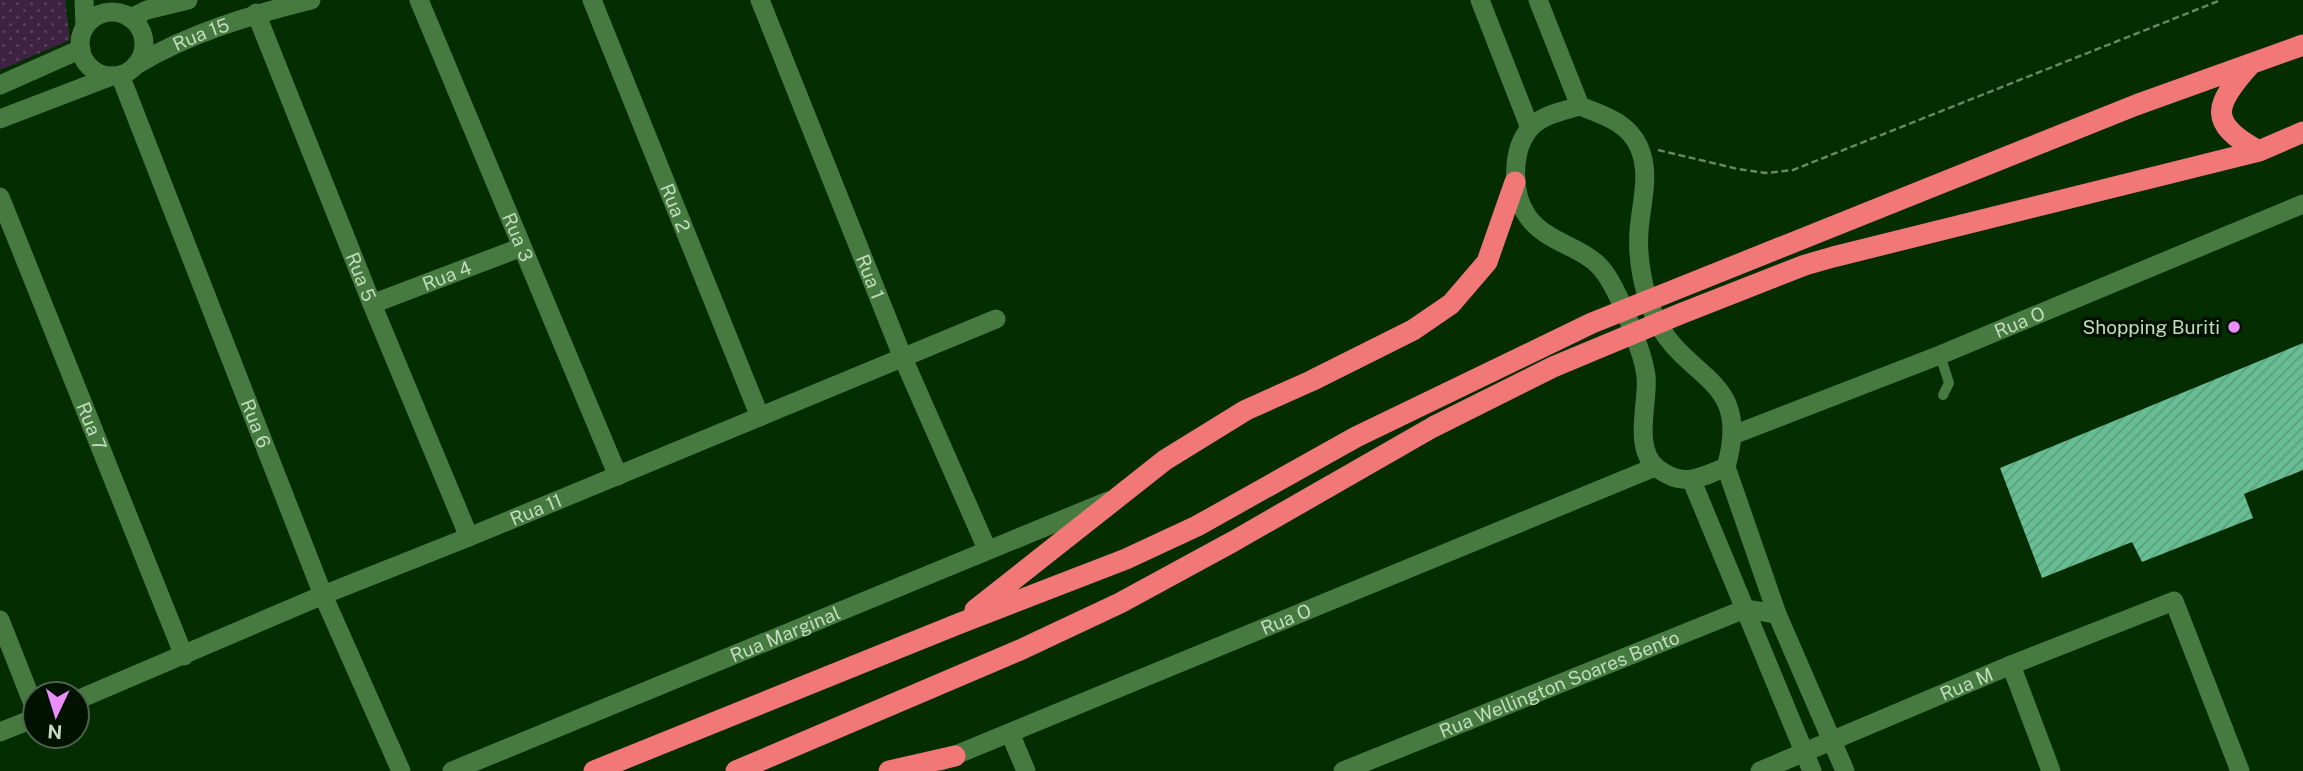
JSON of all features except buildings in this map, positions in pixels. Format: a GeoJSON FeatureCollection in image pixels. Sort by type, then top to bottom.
{"type":"FeatureCollection","features":[{"type":"Feature","properties":{"kind":"highway"},"geometry":{"type":"LineString","coordinates":[[594,771],[1126,559],[1197,526],[1367,431],[1562,336],[2136,106],[2303,46]]}},
{"type":"Feature","properties":{"kind":"highway"},"geometry":{"type":"LineString","coordinates":[[2251,64],[2222,101],[2222,117],[2228,130],[2238,140],[2259,152]]}},
{"type":"Feature","properties":{"kind":"highway"},"geometry":{"type":"LineString","coordinates":[[736,771],[1083,622],[1234,541],[1433,427],[1541,373],[1680,314],[1805,265],[2259,152],[2303,132]]}},
{"type":"Feature","properties":{"kind":"highway"},"geometry":{"type":"LineString","coordinates":[[958,624],[1165,460],[1246,410],[1413,330],[1451,304],[1487,262],[1515,182]]}},
{"type":"Feature","properties":{"kind":"highway"},"geometry":{"type":"LineString","coordinates":[[889,771],[955,756]]}},
{"type":"Feature","properties":{"kind":"street"},"geometry":{"type":"LineString","coordinates":[[84,0],[85,26],[80,50],[93,70],[122,72],[143,50],[144,41],[138,25],[124,10],[101,13],[85,26]]}},
{"type":"Feature","properties":{"kind":"street","name":"Rua 15"},"geometry":{"type":"LineString","coordinates":[[124,10],[147,10],[188,0]]}},
{"type":"Feature","properties":{"kind":"street","name":"Rua 15"},"geometry":{"type":"LineString","coordinates":[[0,119],[122,72],[168,46],[256,13],[311,0]]}},
{"type":"Feature","properties":{"kind":"street","name":"Rua 3"},"geometry":{"type":"LineString","coordinates":[[419,0],[618,476]]}},
{"type":"Feature","properties":{"kind":"street","name":"Rua 2"},"geometry":{"type":"LineString","coordinates":[[592,0],[760,417]]}},
{"type":"Feature","properties":{"kind":"street","name":"Rua 1"},"geometry":{"type":"LineString","coordinates":[[760,0],[902,358],[987,549]]}},
{"type":"Feature","properties":{"kind":"street"},"geometry":{"type":"LineString","coordinates":[[1480,0],[1530,128]]}},
{"type":"Feature","properties":{"kind":"street"},"geometry":{"type":"LineString","coordinates":[[1538,0],[1580,106]]}},
{"type":"Feature","properties":{"kind":"street","name":"Rua 5"},"geometry":{"type":"LineString","coordinates":[[256,13],[372,304],[469,537]]}},
{"type":"Feature","properties":{"kind":"street"},"geometry":{"type":"LineString","coordinates":[[0,85],[80,50]]}},
{"type":"Feature","properties":{"kind":"street","name":"Rua 6"},"geometry":{"type":"LineString","coordinates":[[122,72],[323,595],[401,771]]}},
{"type":"Feature","properties":{"kind":"street"},"geometry":{"type":"LineString","coordinates":[[1726,467],[1692,481],[1655,467],[1646,449],[1642,422],[1647,387],[1646,373],[1624,311],[1602,269],[1584,254],[1555,241],[1527,216],[1515,182],[1516,154],[1530,128],[1546,116],[1580,106],[1617,120],[1639,145],[1645,171],[1639,232],[1640,254],[1648,301],[1659,326],[1682,356],[1717,386],[1733,417],[1732,445],[1726,467],[1777,614],[1844,771]]}},
{"type":"Feature","properties":{"kind":"street","name":"Rua 7"},"geometry":{"type":"LineString","coordinates":[[0,197],[184,656]]}},
{"type":"Feature","properties":{"kind":"street","name":"Rua O"},"geometry":{"type":"LineString","coordinates":[[1732,435],[1940,355],[2303,204]]}},
{"type":"Feature","properties":{"kind":"street","name":"Rua 4"},"geometry":{"type":"LineString","coordinates":[[372,304],[522,247]]}},
{"type":"Feature","properties":{"kind":"street","name":"Rua 11"},"geometry":{"type":"LineString","coordinates":[[91,694],[323,595],[996,319]]}},
{"type":"Feature","properties":{"kind":"street","name":"Rua O"},"geometry":{"type":"LineString","coordinates":[[918,771],[1655,467]]}},
{"type":"Feature","properties":{"kind":"street"},"geometry":{"type":"LineString","coordinates":[[1692,481],[1812,771]]}},
{"type":"Feature","properties":{"kind":"street","name":"Rua Marginal"},"geometry":{"type":"LineString","coordinates":[[452,771],[1118,496]]}},
{"type":"Feature","properties":{"kind":"street","name":"Rua M"},"geometry":{"type":"LineString","coordinates":[[1760,771],[2011,665],[2174,601],[2240,771]]}},
{"type":"Feature","properties":{"kind":"street"},"geometry":{"type":"LineString","coordinates":[[1745,609],[1777,614]]}},
{"type":"Feature","properties":{"kind":"street","name":"Rua Wellington Soares Bento"},"geometry":{"type":"LineString","coordinates":[[1343,771],[1745,609]]}},
{"type":"Feature","properties":{"kind":"street"},"geometry":{"type":"LineString","coordinates":[[0,620],[24,680]]}},
{"type":"Feature","properties":{"kind":"street"},"geometry":{"type":"LineString","coordinates":[[2011,665],[2052,771]]}},
{"type":"Feature","properties":{"kind":"street"},"geometry":{"type":"LineString","coordinates":[[1793,724],[1819,710]]}},
{"type":"Feature","properties":{"kind":"street"},"geometry":{"type":"LineString","coordinates":[[0,732],[21,724]]}},
{"type":"Feature","properties":{"kind":"street"},"geometry":{"type":"LineString","coordinates":[[1010,733],[1027,771]]}},
{"type":"Feature","properties":{"kind":"lane"},"geometry":{"type":"LineString","coordinates":[[1940,355],[1949,383],[1943,395]]}},
{"type":"Feature","properties":{"kind":"path"},"geometry":{"type":"LineString","coordinates":[[1639,145],[1738,169],[1766,173],[1793,170],[2221,0]]}},
{"type":"Feature","properties":{"kind":"shaded area"},"geometry":{"type":"Polygon","coordinates":[[[0,0],[65,0],[70,40],[0,70],[0,0]]]}},
{"type":"Feature","properties":{"kind":"place","name":"Shopping Buriti"},"geometry":{"type":"Point","coordinates":[2234,327]}}]}
